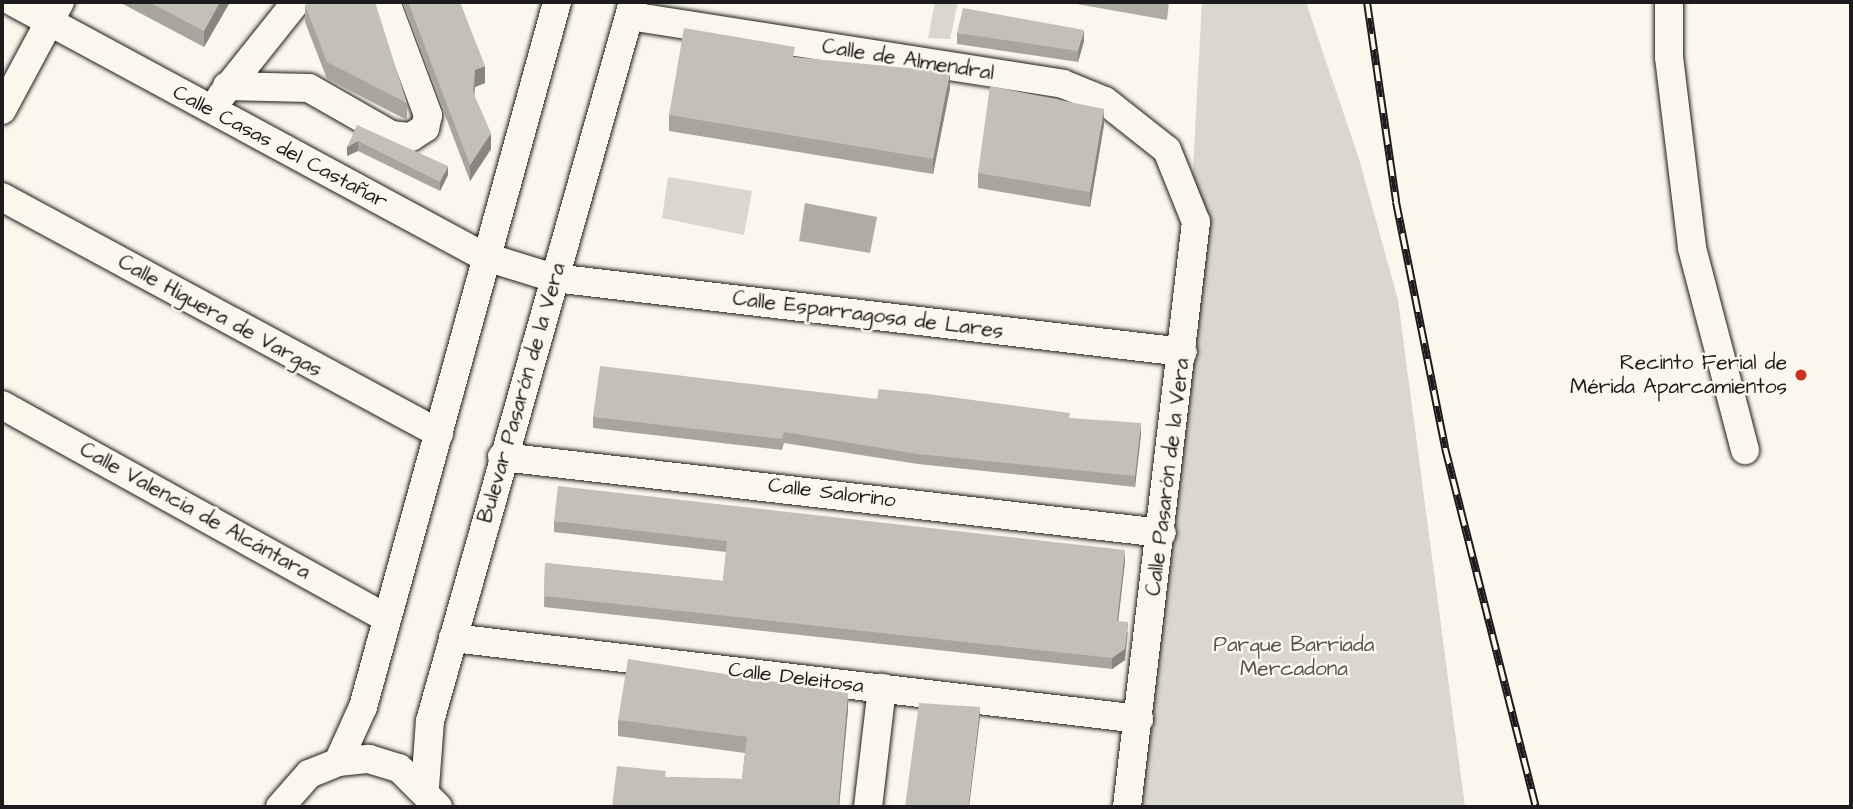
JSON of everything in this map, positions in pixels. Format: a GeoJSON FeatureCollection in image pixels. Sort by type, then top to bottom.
{"type":"FeatureCollection","features":[{"type":"Feature","properties":{"kind":"street","name":"Calle Casas del Castañar"},"geometry":{"type":"LineString","coordinates":[[13,2],[55,12],[220,98],[483,256],[554,278]]}},
{"type":"Feature","properties":{"kind":"street"},"geometry":{"type":"LineString","coordinates":[[220,98],[283,26],[296,2]]}},
{"type":"Feature","properties":{"kind":"street"},"geometry":{"type":"LineString","coordinates":[[220,98],[309,88],[391,135],[411,137],[425,128],[428,115],[386,2]]}},
{"type":"Feature","properties":{"kind":"street"},"geometry":{"type":"LineString","coordinates":[[338,762],[363,707],[439,433],[483,256],[557,2]]}},
{"type":"Feature","properties":{"kind":"street"},"geometry":{"type":"LineString","coordinates":[[1669,2],[1668,57],[1692,248],[1745,450]]}},
{"type":"Feature","properties":{"kind":"street","name":"Calle de Almendral"},"geometry":{"type":"LineString","coordinates":[[631,9],[1063,84],[1105,101],[1167,150]]}},
{"type":"Feature","properties":{"kind":"street","name":"Bulevar Pasarón de la Vera"},"geometry":{"type":"LineString","coordinates":[[432,797],[430,720],[502,457],[631,9]]}},
{"type":"Feature","properties":{"kind":"street"},"geometry":{"type":"LineString","coordinates":[[2,110],[55,12]]}},
{"type":"Feature","properties":{"kind":"street","name":"Calle Pasarón de la Vera"},"geometry":{"type":"LineString","coordinates":[[1127,807],[1162,533],[1196,222],[1167,150]]}},
{"type":"Feature","properties":{"kind":"street","name":"Calle Higuera de Vargas"},"geometry":{"type":"LineString","coordinates":[[2,197],[439,433]]}},
{"type":"Feature","properties":{"kind":"street","name":"Calle Esparragosa de Lares"},"geometry":{"type":"LineString","coordinates":[[554,278],[1183,352]]}},
{"type":"Feature","properties":{"kind":"street","name":"Calle Valencia de Alcántara"},"geometry":{"type":"LineString","coordinates":[[2,405],[387,618]]}},
{"type":"Feature","properties":{"kind":"street","name":"Calle Salorino"},"geometry":{"type":"LineString","coordinates":[[502,457],[1162,533]]}},
{"type":"Feature","properties":{"kind":"street","name":"Calle Deleitosa"},"geometry":{"type":"LineString","coordinates":[[453,638],[1139,719]]}},
{"type":"Feature","properties":{"kind":"street"},"geometry":{"type":"LineString","coordinates":[[868,807],[882,688]]}},
{"type":"Feature","properties":{"kind":"street"},"geometry":{"type":"LineString","coordinates":[[280,807],[309,774],[338,762],[369,760],[399,768],[432,797]]}},
{"type":"Feature","properties":{"kind":"green space"},"geometry":{"type":"Polygon","coordinates":[[[935,2],[958,2],[950,39],[928,38],[935,2]]]}},
{"type":"Feature","properties":{"kind":"green space","name":"Parque Barriada Mercadona"},"geometry":{"type":"Polygon","coordinates":[[[1202,2],[1306,2],[1359,159],[1398,300],[1465,807],[1119,807],[1183,352],[1202,2]]]}},
{"type":"Feature","properties":{"kind":"green space"},"geometry":{"type":"Polygon","coordinates":[[[668,177],[752,191],[744,235],[662,218],[668,177]]]}},
{"type":"Feature","properties":{"kind":"shaded area"},"geometry":{"type":"Polygon","coordinates":[[[1065,2],[1169,2],[1167,20],[1065,2]]]}},
{"type":"Feature","properties":{"kind":"shaded area"},"geometry":{"type":"Polygon","coordinates":[[[805,203],[877,217],[870,253],[799,241],[805,203]]]}},
{"type":"Feature","properties":{"kind":"building"},"geometry":{"type":"Polygon","coordinates":[[[149,2],[220,2],[204,31],[149,2]]]}},
{"type":"Feature","properties":{"kind":"building"},"geometry":{"type":"Polygon","coordinates":[[[314,2],[375,2],[407,103],[327,62],[305,5],[314,2]]]}},
{"type":"Feature","properties":{"kind":"building"},"geometry":{"type":"Polygon","coordinates":[[[408,2],[460,2],[485,66],[475,70],[473,92],[491,133],[470,165],[408,2]]]}},
{"type":"Feature","properties":{"kind":"building"},"geometry":{"type":"Polygon","coordinates":[[[963,8],[1084,30],[1078,51],[957,33],[963,8]]]}},
{"type":"Feature","properties":{"kind":"building"},"geometry":{"type":"Polygon","coordinates":[[[684,28],[795,47],[793,57],[950,72],[933,159],[669,115],[684,28]]]}},
{"type":"Feature","properties":{"kind":"building"},"geometry":{"type":"Polygon","coordinates":[[[990,86],[1104,109],[1090,192],[978,173],[990,86]]]}},
{"type":"Feature","properties":{"kind":"building"},"geometry":{"type":"Polygon","coordinates":[[[357,125],[448,166],[440,182],[358,141],[347,147],[357,125]]]}},
{"type":"Feature","properties":{"kind":"building"},"geometry":{"type":"Polygon","coordinates":[[[600,366],[877,399],[879,389],[928,394],[1070,413],[1069,418],[1141,423],[1135,476],[918,454],[784,432],[782,439],[593,417],[600,366]]]}},
{"type":"Feature","properties":{"kind":"building"},"geometry":{"type":"Polygon","coordinates":[[[558,486],[1125,550],[1117,621],[1128,622],[1125,649],[1112,658],[544,596],[545,563],[723,581],[727,541],[554,521],[558,486]]]}},
{"type":"Feature","properties":{"kind":"building"},"geometry":{"type":"Polygon","coordinates":[[[628,659],[848,693],[838,807],[612,807],[617,766],[666,771],[665,777],[742,779],[747,737],[618,720],[628,659]]]}},
{"type":"Feature","properties":{"kind":"building"},"geometry":{"type":"Polygon","coordinates":[[[919,703],[980,707],[968,807],[905,807],[919,703]]]}},
{"type":"Feature","properties":{"kind":"railway"},"geometry":{"type":"LineString","coordinates":[[1367,2],[1396,202],[1445,448],[1536,807]]}},
{"type":"Feature","properties":{"kind":"place","name":"Recinto Ferial de Mérida Aparcamientos"},"geometry":{"type":"Point","coordinates":[1801,375]}}]}
